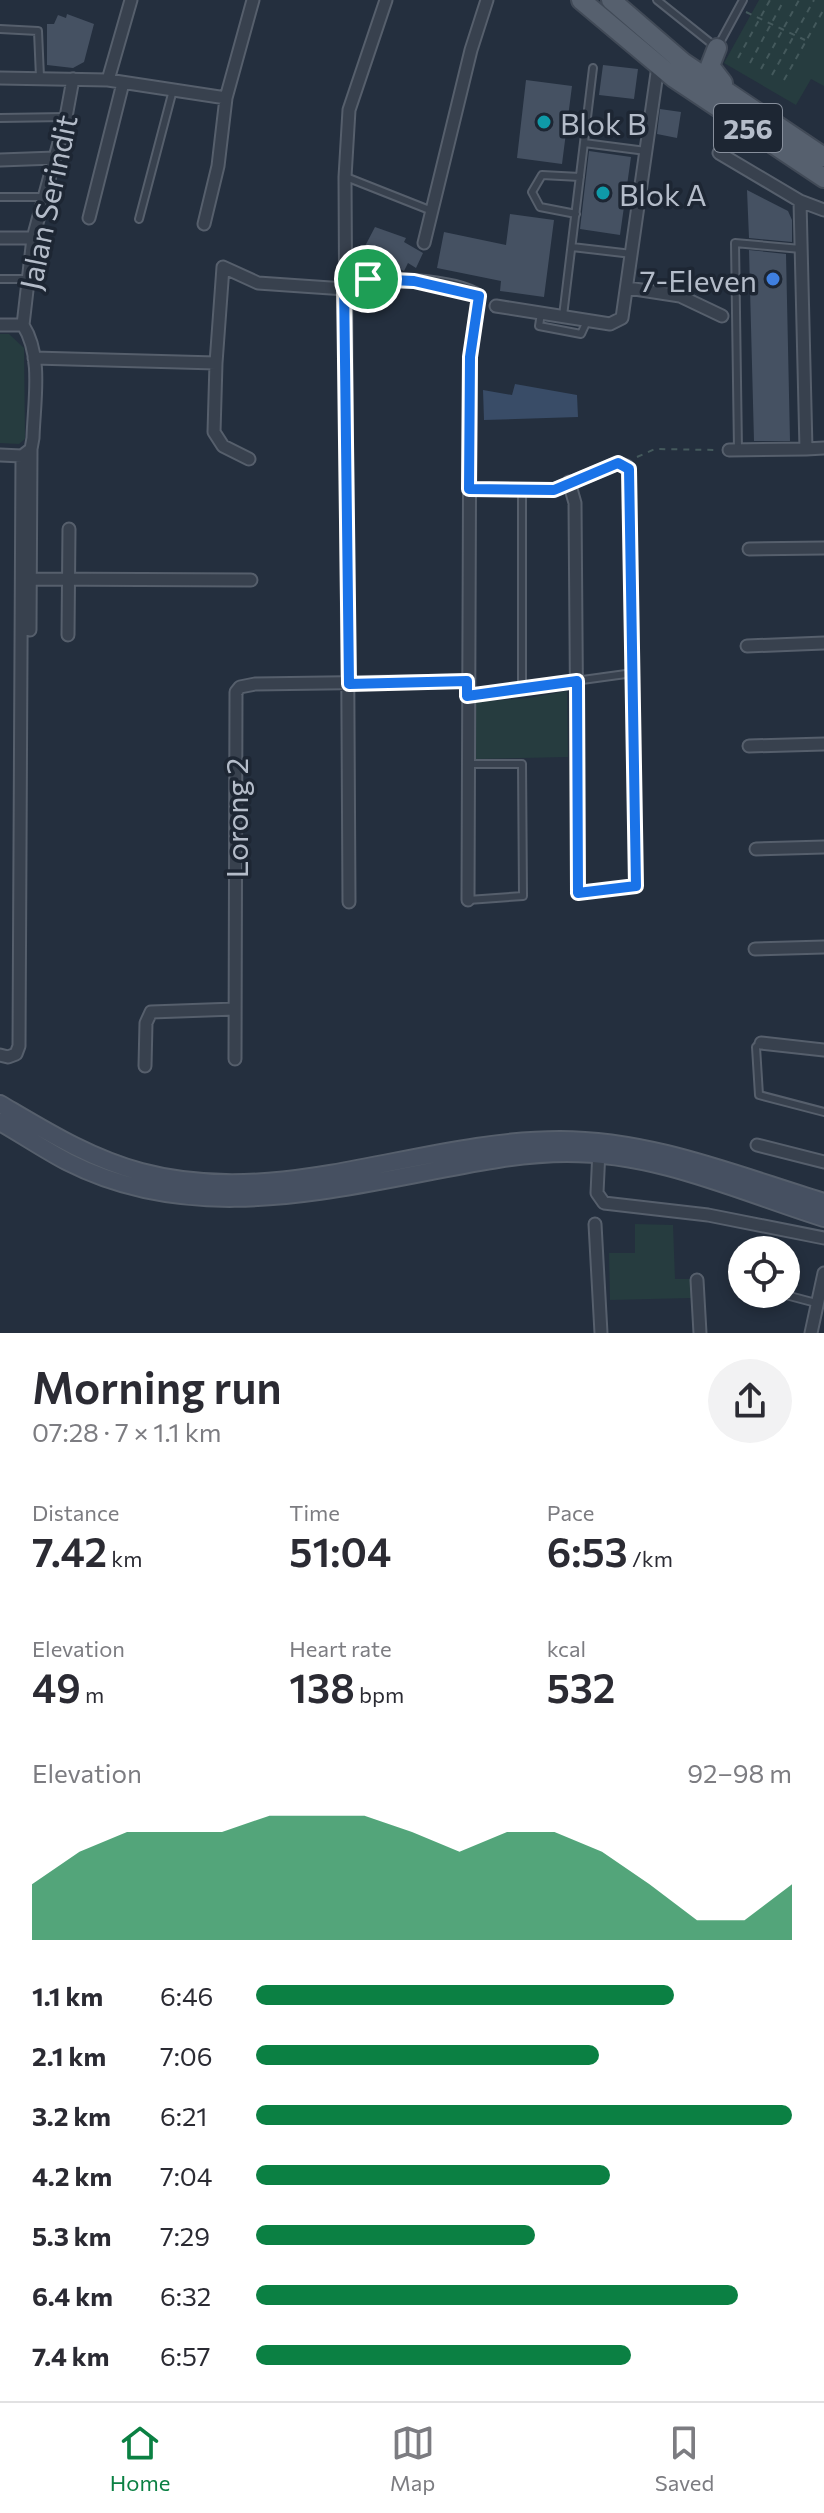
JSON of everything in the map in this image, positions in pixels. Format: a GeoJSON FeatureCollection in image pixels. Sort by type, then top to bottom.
{"type":"FeatureCollection","features":[{"type":"Feature","properties":{"kind":"main road","name":"256"},"geometry":{"type":"LineString","coordinates":[[581,0],[658,66],[824,178]]}},
{"type":"Feature","properties":{"kind":"main road","name":"256"},"geometry":{"type":"LineString","coordinates":[[611,0],[684,63],[756,115],[824,157]]}},
{"type":"Feature","properties":{"kind":"main road"},"geometry":{"type":"LineString","coordinates":[[717,48],[711,58],[712,72],[756,115]]}},
{"type":"Feature","properties":{"kind":"main road"},"geometry":{"type":"LineString","coordinates":[[0,1104],[97,1157],[153,1175],[212,1183],[282,1182],[493,1144],[540,1140],[668,1154],[824,1202]]}},
{"type":"Feature","properties":{"kind":"main road"},"geometry":{"type":"LineString","coordinates":[[0,1122],[91,1172],[150,1190],[211,1199],[296,1196],[521,1156],[600,1148],[666,1165],[824,1218]]}},
{"type":"Feature","properties":{"kind":"street"},"geometry":{"type":"LineString","coordinates":[[108,80],[131,0]]}},
{"type":"Feature","properties":{"kind":"street"},"geometry":{"type":"LineString","coordinates":[[204,224],[218,166],[226,98],[253,0]]}},
{"type":"Feature","properties":{"kind":"street"},"geometry":{"type":"LineString","coordinates":[[349,902],[345,177],[349,110],[386,0]]}},
{"type":"Feature","properties":{"kind":"street"},"geometry":{"type":"LineString","coordinates":[[424,243],[487,0]]}},
{"type":"Feature","properties":{"kind":"street"},"geometry":{"type":"LineString","coordinates":[[496,306],[610,324],[619,321],[624,314],[658,66]]}},
{"type":"Feature","properties":{"kind":"street"},"geometry":{"type":"LineString","coordinates":[[0,78],[108,80],[226,98]]}},
{"type":"Feature","properties":{"kind":"street","name":"Jalan Serindit"},"geometry":{"type":"LineString","coordinates":[[23,325],[33,238],[66,117],[73,79]]}},
{"type":"Feature","properties":{"kind":"street"},"geometry":{"type":"LineString","coordinates":[[89,218],[123,83]]}},
{"type":"Feature","properties":{"kind":"street"},"geometry":{"type":"LineString","coordinates":[[719,153],[800,201],[824,210]]}},
{"type":"Feature","properties":{"kind":"street"},"geometry":{"type":"LineString","coordinates":[[0,160],[55,158]]}},
{"type":"Feature","properties":{"kind":"street"},"geometry":{"type":"LineString","coordinates":[[800,201],[806,449]]}},
{"type":"Feature","properties":{"kind":"street"},"geometry":{"type":"LineString","coordinates":[[0,238],[33,238]]}},
{"type":"Feature","properties":{"kind":"street"},"geometry":{"type":"LineString","coordinates":[[249,459],[223,446],[214,432],[223,267],[258,283],[344,284],[368,279],[414,281],[479,296],[470,357],[468,900]]}},
{"type":"Feature","properties":{"kind":"street"},"geometry":{"type":"LineString","coordinates":[[628,288],[680,296],[722,316]]}},
{"type":"Feature","properties":{"kind":"street"},"geometry":{"type":"LineString","coordinates":[[0,325],[23,325],[30,336],[34,358],[26,452],[19,1046],[16,1054],[8,1057],[0,1055]]}},
{"type":"Feature","properties":{"kind":"street"},"geometry":{"type":"LineString","coordinates":[[34,358],[216,363]]}},
{"type":"Feature","properties":{"kind":"street"},"geometry":{"type":"LineString","coordinates":[[734,450],[824,448]]}},
{"type":"Feature","properties":{"kind":"street"},"geometry":{"type":"LineString","coordinates":[[0,455],[26,452]]}},
{"type":"Feature","properties":{"kind":"street"},"geometry":{"type":"LineString","coordinates":[[26,452],[30,630]]}},
{"type":"Feature","properties":{"kind":"street"},"geometry":{"type":"LineString","coordinates":[[469,489],[554,490],[618,463],[627,466]]}},
{"type":"Feature","properties":{"kind":"street"},"geometry":{"type":"LineString","coordinates":[[569,482],[575,503],[578,893]]}},
{"type":"Feature","properties":{"kind":"street"},"geometry":{"type":"LineString","coordinates":[[68,635],[69,529]]}},
{"type":"Feature","properties":{"kind":"street"},"geometry":{"type":"LineString","coordinates":[[749,549],[824,548]]}},
{"type":"Feature","properties":{"kind":"street"},"geometry":{"type":"LineString","coordinates":[[31,579],[251,580]]}},
{"type":"Feature","properties":{"kind":"street"},"geometry":{"type":"LineString","coordinates":[[747,646],[824,643]]}},
{"type":"Feature","properties":{"kind":"street"},"geometry":{"type":"LineString","coordinates":[[349,684],[467,681]]}},
{"type":"Feature","properties":{"kind":"street","name":"Lorong 2"},"geometry":{"type":"LineString","coordinates":[[235,1059],[236,692],[255,684],[349,684]]}},
{"type":"Feature","properties":{"kind":"street"},"geometry":{"type":"LineString","coordinates":[[749,746],[824,744]]}},
{"type":"Feature","properties":{"kind":"street"},"geometry":{"type":"LineString","coordinates":[[756,849],[824,847]]}},
{"type":"Feature","properties":{"kind":"street"},"geometry":{"type":"LineString","coordinates":[[755,949],[824,947]]}},
{"type":"Feature","properties":{"kind":"street"},"geometry":{"type":"LineString","coordinates":[[145,1066],[146,1023],[151,1012],[235,1009]]}},
{"type":"Feature","properties":{"kind":"street"},"geometry":{"type":"LineString","coordinates":[[761,1043],[824,1050]]}},
{"type":"Feature","properties":{"kind":"street"},"geometry":{"type":"LineString","coordinates":[[757,1145],[824,1162]]}},
{"type":"Feature","properties":{"kind":"street"},"geometry":{"type":"LineString","coordinates":[[600,1148],[597,1193],[604,1203],[730,1218],[824,1238]]}},
{"type":"Feature","properties":{"kind":"street"},"geometry":{"type":"LineString","coordinates":[[595,1224],[601,1333]]}},
{"type":"Feature","properties":{"kind":"street"},"geometry":{"type":"LineString","coordinates":[[811,1333],[824,1273]]}},
{"type":"Feature","properties":{"kind":"street"},"geometry":{"type":"LineString","coordinates":[[697,1280],[700,1333]]}},
{"type":"Feature","properties":{"kind":"lane"},"geometry":{"type":"LineString","coordinates":[[657,0],[717,48],[743,0]]}},
{"type":"Feature","properties":{"kind":"lane"},"geometry":{"type":"LineString","coordinates":[[0,29],[38,31],[40,77]]}},
{"type":"Feature","properties":{"kind":"lane"},"geometry":{"type":"LineString","coordinates":[[563,316],[593,68]]}},
{"type":"Feature","properties":{"kind":"lane"},"geometry":{"type":"LineString","coordinates":[[139,219],[173,90]]}},
{"type":"Feature","properties":{"kind":"lane"},"geometry":{"type":"LineString","coordinates":[[0,118],[66,117]]}},
{"type":"Feature","properties":{"kind":"lane"},"geometry":{"type":"LineString","coordinates":[[584,143],[646,151]]}},
{"type":"Feature","properties":{"kind":"lane"},"geometry":{"type":"LineString","coordinates":[[576,214],[540,207],[532,192],[542,175],[580,177]]}},
{"type":"Feature","properties":{"kind":"lane"},"geometry":{"type":"LineString","coordinates":[[345,177],[432,211]]}},
{"type":"Feature","properties":{"kind":"lane"},"geometry":{"type":"LineString","coordinates":[[0,197],[44,197]]}},
{"type":"Feature","properties":{"kind":"lane"},"geometry":{"type":"LineString","coordinates":[[734,450],[735,243],[801,249]]}},
{"type":"Feature","properties":{"kind":"lane"},"geometry":{"type":"LineString","coordinates":[[572,247],[632,254]]}},
{"type":"Feature","properties":{"kind":"lane"},"geometry":{"type":"LineString","coordinates":[[0,279],[28,279]]}},
{"type":"Feature","properties":{"kind":"lane"},"geometry":{"type":"LineString","coordinates":[[541,312],[539,326],[545,329],[581,334],[587,321]]}},
{"type":"Feature","properties":{"kind":"lane"},"geometry":{"type":"LineString","coordinates":[[578,893],[636,886],[627,466]]}},
{"type":"Feature","properties":{"kind":"lane"},"geometry":{"type":"LineString","coordinates":[[522,491],[522,687]]}},
{"type":"Feature","properties":{"kind":"lane"},"geometry":{"type":"LineString","coordinates":[[467,700],[522,687],[633,673]]}},
{"type":"Feature","properties":{"kind":"lane"},"geometry":{"type":"LineString","coordinates":[[467,764],[522,764],[523,881],[523,896],[468,900]]}},
{"type":"Feature","properties":{"kind":"lane"},"geometry":{"type":"LineString","coordinates":[[761,1043],[756,1047],[759,1095],[824,1112]]}},
{"type":"Feature","properties":{"kind":"lane"},"geometry":{"type":"LineString","coordinates":[[800,1299],[816,1303]]}},
{"type":"Feature","properties":{"kind":"path"},"geometry":{"type":"LineString","coordinates":[[738,58],[770,0]]}},
{"type":"Feature","properties":{"kind":"path"},"geometry":{"type":"LineString","coordinates":[[750,63],[784,0]]}},
{"type":"Feature","properties":{"kind":"path"},"geometry":{"type":"LineString","coordinates":[[761,69],[799,0]]}},
{"type":"Feature","properties":{"kind":"path"},"geometry":{"type":"LineString","coordinates":[[772,75],[814,0]]}},
{"type":"Feature","properties":{"kind":"path"},"geometry":{"type":"LineString","coordinates":[[738,8],[806,40]]}},
{"type":"Feature","properties":{"kind":"path"},"geometry":{"type":"LineString","coordinates":[[784,80],[824,9]]}},
{"type":"Feature","properties":{"kind":"path"},"geometry":{"type":"LineString","coordinates":[[368,279],[370,271],[362,266],[369,253]]}},
{"type":"Feature","properties":{"kind":"path"},"geometry":{"type":"LineString","coordinates":[[627,466],[637,457],[655,449],[734,450]]}},
{"type":"Feature","properties":{"kind":"green space"},"geometry":{"type":"Polygon","coordinates":[[[759,0],[824,0],[824,86],[811,79],[796,105],[724,63],[759,0]]]}},
{"type":"Feature","properties":{"kind":"green space"},"geometry":{"type":"Polygon","coordinates":[[[0,334],[9,334],[24,348],[25,439],[19,444],[0,443],[0,334]]]}},
{"type":"Feature","properties":{"kind":"green space"},"geometry":{"type":"Polygon","coordinates":[[[567,691],[568,757],[476,759],[475,702],[529,698],[567,691]]]}},
{"type":"Feature","properties":{"kind":"green space"},"geometry":{"type":"Polygon","coordinates":[[[635,1224],[673,1225],[675,1279],[690,1279],[691,1298],[610,1300],[609,1253],[635,1253],[635,1224]]]}},
{"type":"Feature","properties":{"kind":"water"},"geometry":{"type":"Polygon","coordinates":[[[515,384],[577,395],[578,417],[484,420],[483,390],[512,395],[515,384]]]}},
{"type":"Feature","properties":{"kind":"building"},"geometry":{"type":"Polygon","coordinates":[[[67,14],[94,24],[84,62],[73,68],[47,65],[47,24],[54,24],[58,15],[66,18],[67,14]]]}},
{"type":"Feature","properties":{"kind":"building"},"geometry":{"type":"Polygon","coordinates":[[[603,65],[638,69],[634,99],[599,95],[603,65]]]}},
{"type":"Feature","properties":{"kind":"building","name":"Blok B"},"geometry":{"type":"Polygon","coordinates":[[[526,80],[572,86],[562,164],[517,158],[526,80]]]}},
{"type":"Feature","properties":{"kind":"building"},"geometry":{"type":"Polygon","coordinates":[[[660,109],[681,112],[677,138],[657,134],[660,109]]]}},
{"type":"Feature","properties":{"kind":"building","name":"Blok A"},"geometry":{"type":"Polygon","coordinates":[[[589,151],[631,157],[620,235],[580,229],[589,151]]]}},
{"type":"Feature","properties":{"kind":"building"},"geometry":{"type":"Polygon","coordinates":[[[747,190],[788,211],[792,220],[792,242],[749,238],[747,190]]]}},
{"type":"Feature","properties":{"kind":"building"},"geometry":{"type":"Polygon","coordinates":[[[510,214],[554,220],[544,297],[500,291],[501,281],[437,268],[444,232],[506,245],[510,214]]]}},
{"type":"Feature","properties":{"kind":"building"},"geometry":{"type":"Polygon","coordinates":[[[375,227],[406,238],[404,242],[423,253],[416,268],[408,263],[404,271],[363,250],[375,227]]]}},
{"type":"Feature","properties":{"kind":"building"},"geometry":{"type":"Polygon","coordinates":[[[749,250],[786,254],[790,441],[754,441],[749,250]]]}},
{"type":"Feature","properties":{"kind":"place","name":"Blok B"},"geometry":{"type":"Point","coordinates":[544,122]}},
{"type":"Feature","properties":{"kind":"place","name":"Blok A"},"geometry":{"type":"Point","coordinates":[603,193]}},
{"type":"Feature","properties":{"kind":"place","name":"7-Eleven"},"geometry":{"type":"Point","coordinates":[773,279]}},
{"type":"Feature","properties":{"kind":"route"},"geometry":{"type":"LineString","coordinates":[[368,279],[414,281],[474,292],[479,296],[470,357],[469,489],[554,490],[618,463],[629,469],[636,886],[578,893],[577,681],[467,696],[467,681],[349,684],[344,280],[368,279]]}}]}
